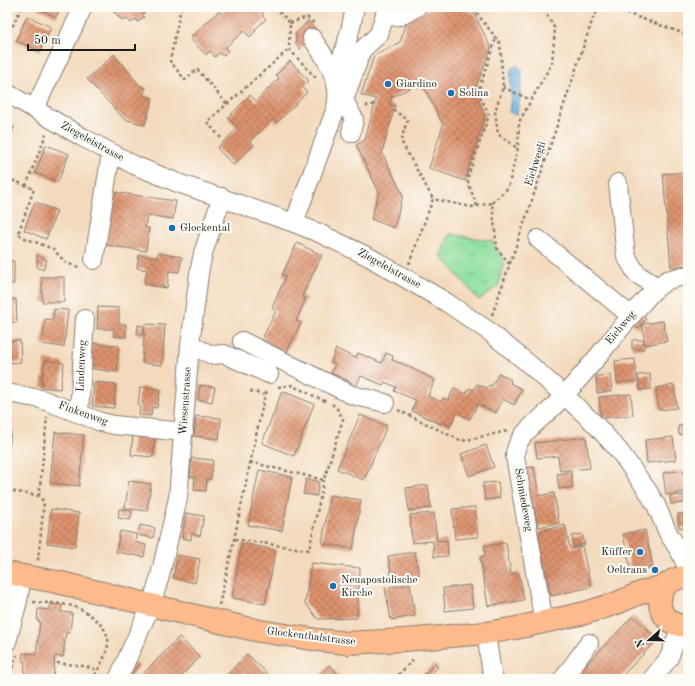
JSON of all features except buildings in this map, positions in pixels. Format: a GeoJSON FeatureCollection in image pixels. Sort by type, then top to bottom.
{"type":"FeatureCollection","features":[{"type":"Feature","properties":{"kind":"main road","name":"Glockenthalstrasse"},"geometry":{"type":"LineString","coordinates":[[22,575],[260,631],[347,643],[486,633],[544,623],[617,603],[679,578]]}},
{"type":"Feature","properties":{"kind":"main road"},"geometry":{"type":"LineString","coordinates":[[679,578],[660,597],[662,611],[666,619],[670,622],[684,626]]}},
{"type":"Feature","properties":{"kind":"main road","name":"Glockenthalstrasse"},"geometry":{"type":"LineString","coordinates":[[617,603],[655,607],[662,611]]}},
{"type":"Feature","properties":{"kind":"street"},"geometry":{"type":"LineString","coordinates":[[35,108],[83,7]]}},
{"type":"Feature","properties":{"kind":"street"},"geometry":{"type":"LineString","coordinates":[[294,223],[336,108],[341,61],[352,26],[355,7]]}},
{"type":"Feature","properties":{"kind":"street"},"geometry":{"type":"LineString","coordinates":[[339,89],[362,50],[379,34],[386,12],[400,16],[417,7]]}},
{"type":"Feature","properties":{"kind":"street"},"geometry":{"type":"LineString","coordinates":[[312,38],[325,57],[354,119],[351,131],[331,122]]}},
{"type":"Feature","properties":{"kind":"street","name":"Ziegeleistrasse"},"geometry":{"type":"LineString","coordinates":[[7,93],[111,153],[134,164],[178,183],[294,223],[369,256],[446,302],[487,330],[565,396],[620,452],[639,477],[656,505],[668,533],[673,568],[679,578]]}},
{"type":"Feature","properties":{"kind":"street"},"geometry":{"type":"LineString","coordinates":[[94,260],[111,153]]}},
{"type":"Feature","properties":{"kind":"street"},"geometry":{"type":"LineString","coordinates":[[618,183],[626,256],[637,274],[657,287]]}},
{"type":"Feature","properties":{"kind":"street","name":"Wiesenstrasse"},"geometry":{"type":"LineString","coordinates":[[118,679],[151,605],[160,576],[178,498],[190,345],[203,253],[222,197]]}},
{"type":"Feature","properties":{"kind":"street"},"geometry":{"type":"LineString","coordinates":[[538,239],[631,316]]}},
{"type":"Feature","properties":{"kind":"street","name":"Eichweg"},"geometry":{"type":"LineString","coordinates":[[565,396],[657,287],[667,280],[688,274]]}},
{"type":"Feature","properties":{"kind":"street","name":"Lindenweg"},"geometry":{"type":"LineString","coordinates":[[79,414],[85,319]]}},
{"type":"Feature","properties":{"kind":"street"},"geometry":{"type":"LineString","coordinates":[[242,341],[352,394],[385,403]]}},
{"type":"Feature","properties":{"kind":"street"},"geometry":{"type":"LineString","coordinates":[[190,345],[212,355],[224,354],[270,374]]}},
{"type":"Feature","properties":{"kind":"street","name":"Finkenweg"},"geometry":{"type":"LineString","coordinates":[[7,393],[30,396],[101,422],[114,425],[184,432]]}},
{"type":"Feature","properties":{"kind":"street","name":"Schmiedeweg"},"geometry":{"type":"LineString","coordinates":[[544,623],[515,456],[516,445],[528,431],[565,396]]}},
{"type":"Feature","properties":{"kind":"street"},"geometry":{"type":"LineString","coordinates":[[7,642],[18,601],[22,575]]}},
{"type":"Feature","properties":{"kind":"street"},"geometry":{"type":"LineString","coordinates":[[652,679],[669,658],[684,626]]}},
{"type":"Feature","properties":{"kind":"street"},"geometry":{"type":"LineString","coordinates":[[486,633],[494,679]]}},
{"type":"Feature","properties":{"kind":"street"},"geometry":{"type":"LineString","coordinates":[[563,679],[589,643]]}},
{"type":"Feature","properties":{"kind":"path"},"geometry":{"type":"LineString","coordinates":[[7,37],[22,7]]}},
{"type":"Feature","properties":{"kind":"path"},"geometry":{"type":"LineString","coordinates":[[181,7],[170,61],[185,80],[197,69],[227,104]]}},
{"type":"Feature","properties":{"kind":"path"},"geometry":{"type":"LineString","coordinates":[[275,7],[290,23]]}},
{"type":"Feature","properties":{"kind":"path"},"geometry":{"type":"LineString","coordinates":[[477,7],[476,9],[478,15],[500,43],[503,88],[495,111],[498,134],[518,148]]}},
{"type":"Feature","properties":{"kind":"path"},"geometry":{"type":"LineString","coordinates":[[433,199],[471,207],[492,203],[508,188],[518,148],[519,122],[552,63],[555,29],[543,7]]}},
{"type":"Feature","properties":{"kind":"path","name":"Eichwegli"},"geometry":{"type":"LineString","coordinates":[[487,330],[594,15],[604,7]]}},
{"type":"Feature","properties":{"kind":"path"},"geometry":{"type":"LineString","coordinates":[[609,7],[688,35]]}},
{"type":"Feature","properties":{"kind":"path"},"geometry":{"type":"LineString","coordinates":[[477,206],[467,180],[489,115],[478,92],[496,38]]}},
{"type":"Feature","properties":{"kind":"path"},"geometry":{"type":"LineString","coordinates":[[221,138],[208,122],[289,49]]}},
{"type":"Feature","properties":{"kind":"path"},"geometry":{"type":"LineString","coordinates":[[503,88],[531,100]]}},
{"type":"Feature","properties":{"kind":"path"},"geometry":{"type":"LineString","coordinates":[[393,110],[408,120],[401,141],[433,199],[408,267]]}},
{"type":"Feature","properties":{"kind":"path"},"geometry":{"type":"LineString","coordinates":[[26,186],[52,119]]}},
{"type":"Feature","properties":{"kind":"path"},"geometry":{"type":"LineString","coordinates":[[7,178],[34,189],[18,234],[53,249],[66,263],[81,268],[94,260]]}},
{"type":"Feature","properties":{"kind":"path"},"geometry":{"type":"LineString","coordinates":[[492,203],[497,248],[510,265]]}},
{"type":"Feature","properties":{"kind":"path"},"geometry":{"type":"LineString","coordinates":[[216,621],[265,395],[271,388],[291,385],[332,405],[343,419],[324,480],[309,550],[235,539]]}},
{"type":"Feature","properties":{"kind":"path"},"geometry":{"type":"LineString","coordinates":[[250,391],[265,395]]}},
{"type":"Feature","properties":{"kind":"path"},"geometry":{"type":"LineString","coordinates":[[39,496],[49,402]]}},
{"type":"Feature","properties":{"kind":"path"},"geometry":{"type":"LineString","coordinates":[[385,403],[462,441],[522,427],[528,431]]}},
{"type":"Feature","properties":{"kind":"path"},"geometry":{"type":"LineString","coordinates":[[250,462],[324,480]]}},
{"type":"Feature","properties":{"kind":"path"},"geometry":{"type":"LineString","coordinates":[[7,490],[39,496],[44,502],[22,575]]}},
{"type":"Feature","properties":{"kind":"path"},"geometry":{"type":"LineString","coordinates":[[18,601],[74,607],[98,622],[106,632],[108,644],[93,679]]}},
{"type":"Feature","properties":{"kind":"path"},"geometry":{"type":"LineString","coordinates":[[57,663],[84,666],[97,670]]}},
{"type":"Feature","properties":{"kind":"green space"},"geometry":{"type":"Polygon","coordinates":[[[450,234],[492,241],[504,261],[498,286],[479,300],[441,256],[450,234]]]}},
{"type":"Feature","properties":{"kind":"water"},"geometry":{"type":"Polygon","coordinates":[[[517,65],[522,71],[520,99],[516,115],[509,112],[511,96],[511,69],[517,65]]]}},
{"type":"Feature","properties":{"kind":"place","name":"Giardino"},"geometry":{"type":"Point","coordinates":[388,84]}},
{"type":"Feature","properties":{"kind":"place","name":"Solina"},"geometry":{"type":"Point","coordinates":[451,93]}},
{"type":"Feature","properties":{"kind":"place","name":"Glockental"},"geometry":{"type":"Point","coordinates":[172,228]}},
{"type":"Feature","properties":{"kind":"place","name":"Küffer"},"geometry":{"type":"Point","coordinates":[640,552]}},
{"type":"Feature","properties":{"kind":"place","name":"Oeltrans"},"geometry":{"type":"Point","coordinates":[655,570]}},
{"type":"Feature","properties":{"kind":"place","name":"Neuapostolische Kirche"},"geometry":{"type":"Point","coordinates":[333,586]}}]}
